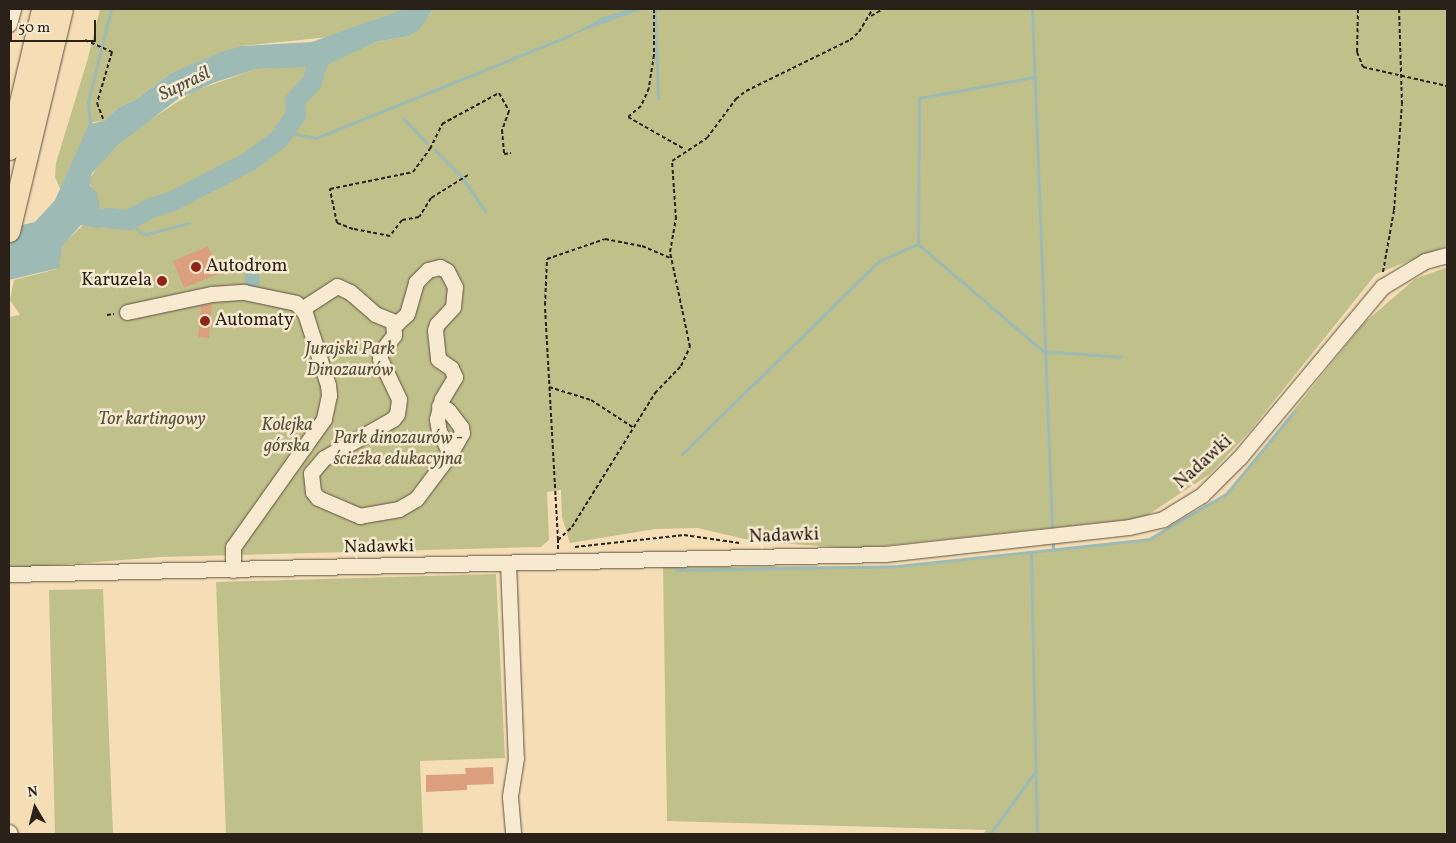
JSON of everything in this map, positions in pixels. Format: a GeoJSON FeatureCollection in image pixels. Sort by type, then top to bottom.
{"type":"FeatureCollection","features":[{"type":"Feature","properties":{"kind":"highway"},"geometry":{"type":"LineString","coordinates":[[9,149],[42,9]]}},
{"type":"Feature","properties":{"kind":"highway"},"geometry":{"type":"LineString","coordinates":[[9,231],[62,9]]}},
{"type":"Feature","properties":{"kind":"street"},"geometry":{"type":"LineString","coordinates":[[9,24],[12,9]]}},
{"type":"Feature","properties":{"kind":"street","name":"Nadawki"},"geometry":{"type":"LineString","coordinates":[[9,574],[885,554],[1129,527],[1163,519],[1202,494],[1240,457],[1382,287],[1425,261],[1447,255]]}},
{"type":"Feature","properties":{"kind":"street"},"geometry":{"type":"LineString","coordinates":[[303,308],[337,286],[350,292],[375,314],[393,322],[401,321],[407,314],[412,292],[422,276],[434,267],[447,271],[452,278],[456,296],[453,307],[437,324],[436,351],[438,359],[451,368],[455,377],[439,406],[439,431],[450,454]]}},
{"type":"Feature","properties":{"kind":"street"},"geometry":{"type":"LineString","coordinates":[[127,312],[238,292],[286,300],[303,308],[328,385],[329,395],[324,419],[233,547],[233,570]]}},
{"type":"Feature","properties":{"kind":"street"},"geometry":{"type":"LineString","coordinates":[[393,322],[394,335],[380,353],[380,359],[400,408],[394,419],[315,466],[311,473],[312,492],[318,498],[360,516],[399,509],[416,499],[450,454],[462,433],[461,427],[448,410],[439,406]]}},
{"type":"Feature","properties":{"kind":"street"},"geometry":{"type":"LineString","coordinates":[[508,563],[516,758],[510,797],[514,834]]}},
{"type":"Feature","properties":{"kind":"path"},"geometry":{"type":"LineString","coordinates":[[654,9],[654,55],[649,88],[641,106],[628,117],[685,150]]}},
{"type":"Feature","properties":{"kind":"path"},"geometry":{"type":"LineString","coordinates":[[871,16],[873,9]]}},
{"type":"Feature","properties":{"kind":"path"},"geometry":{"type":"LineString","coordinates":[[558,540],[572,527],[655,393],[681,366],[690,347],[671,258],[676,203],[672,161],[685,150],[707,138],[736,98],[746,91],[850,40],[871,16],[883,9]]}},
{"type":"Feature","properties":{"kind":"path"},"geometry":{"type":"LineString","coordinates":[[1358,9],[1358,52],[1363,67],[1447,86]]}},
{"type":"Feature","properties":{"kind":"path"},"geometry":{"type":"LineString","coordinates":[[1382,287],[1394,210],[1403,76],[1399,9]]}},
{"type":"Feature","properties":{"kind":"path"},"geometry":{"type":"LineString","coordinates":[[85,40],[112,52],[112,58],[97,103],[103,119]]}},
{"type":"Feature","properties":{"kind":"path"},"geometry":{"type":"LineString","coordinates":[[468,175],[431,198],[419,217],[402,220],[390,236],[353,229],[337,222],[330,189],[413,172],[430,149],[442,124],[499,93],[509,111],[502,130],[504,154],[511,153]]}},
{"type":"Feature","properties":{"kind":"path"},"geometry":{"type":"LineString","coordinates":[[558,551],[545,305],[547,260],[605,239],[642,246],[671,258]]}},
{"type":"Feature","properties":{"kind":"path"},"geometry":{"type":"LineString","coordinates":[[549,386],[591,400],[634,428]]}},
{"type":"Feature","properties":{"kind":"path"},"geometry":{"type":"LineString","coordinates":[[536,562],[558,551],[652,536],[684,535],[748,545]]}},
{"type":"Feature","properties":{"kind":"green space"},"geometry":{"type":"Polygon","coordinates":[[[100,9],[404,9],[329,37],[241,46],[171,73],[135,100],[119,107],[104,121],[93,122],[61,191],[55,177],[56,163],[88,58],[100,9]]]}},
{"type":"Feature","properties":{"kind":"green space"},"geometry":{"type":"Polygon","coordinates":[[[433,9],[1447,9],[1447,246],[1376,274],[1250,431],[1210,474],[1143,518],[883,546],[846,548],[753,541],[698,528],[655,529],[570,543],[562,517],[561,490],[547,492],[549,540],[541,547],[160,557],[9,569],[9,317],[20,315],[10,300],[14,280],[57,269],[62,245],[100,209],[89,181],[100,161],[138,128],[194,91],[256,69],[322,65],[376,42],[409,36],[419,29],[433,9]]]}},
{"type":"Feature","properties":{"kind":"green space"},"geometry":{"type":"Polygon","coordinates":[[[1447,267],[1447,830],[1444,834],[983,834],[986,830],[667,821],[663,567],[898,566],[1149,539],[1226,494],[1364,323],[1415,279],[1447,267]]]}},
{"type":"Feature","properties":{"kind":"green space"},"geometry":{"type":"Polygon","coordinates":[[[496,574],[505,758],[420,761],[423,834],[226,834],[216,582],[496,574]]]}},
{"type":"Feature","properties":{"kind":"green space"},"geometry":{"type":"Polygon","coordinates":[[[103,589],[113,834],[55,834],[49,590],[103,589]]]}},
{"type":"Feature","properties":{"kind":"water","name":"Supraśl"},"geometry":{"type":"Polygon","coordinates":[[[404,9],[433,9],[419,30],[409,36],[376,42],[316,70],[310,67],[256,69],[213,83],[178,99],[118,145],[92,173],[90,186],[97,193],[100,209],[131,217],[133,224],[110,223],[98,228],[81,225],[62,246],[59,268],[9,280],[9,228],[35,222],[55,200],[89,124],[104,121],[119,107],[135,100],[171,73],[216,54],[241,46],[312,42],[404,9]]]}},
{"type":"Feature","properties":{"kind":"water"},"geometry":{"type":"Polygon","coordinates":[[[629,9],[643,9],[567,37],[603,17],[629,9]]]}},
{"type":"Feature","properties":{"kind":"water"},"geometry":{"type":"Polygon","coordinates":[[[245,272],[259,272],[260,286],[245,286],[245,272]]]}},
{"type":"Feature","properties":{"kind":"building","name":"Autodrom"},"geometry":{"type":"Polygon","coordinates":[[[208,246],[220,273],[184,288],[173,261],[208,246]]]}},
{"type":"Feature","properties":{"kind":"building","name":"Automaty"},"geometry":{"type":"Polygon","coordinates":[[[212,304],[209,338],[198,337],[201,306],[212,304]]]}},
{"type":"Feature","properties":{"kind":"building"},"geometry":{"type":"Polygon","coordinates":[[[493,767],[494,784],[467,785],[467,790],[426,792],[426,775],[466,774],[465,768],[493,767]]]}},
{"type":"Feature","properties":{"kind":"waterway"},"geometry":{"type":"LineString","coordinates":[[90,128],[88,102],[111,9]]}},
{"type":"Feature","properties":{"kind":"waterway"},"geometry":{"type":"LineString","coordinates":[[655,9],[658,98]]}},
{"type":"Feature","properties":{"kind":"waterway"},"geometry":{"type":"LineString","coordinates":[[1032,9],[1052,528]]}},
{"type":"Feature","properties":{"kind":"waterway"},"geometry":{"type":"LineString","coordinates":[[285,132],[316,138],[571,35]]}},
{"type":"Feature","properties":{"kind":"waterway"},"geometry":{"type":"LineString","coordinates":[[107,218],[129,220],[151,208],[171,202],[250,161],[280,138],[296,115],[295,101],[312,82],[322,52]]}},
{"type":"Feature","properties":{"kind":"waterway"},"geometry":{"type":"LineString","coordinates":[[682,454],[879,261],[918,244],[919,98],[1035,77]]}},
{"type":"Feature","properties":{"kind":"waterway"},"geometry":{"type":"LineString","coordinates":[[403,118],[427,143]]}},
{"type":"Feature","properties":{"kind":"waterway"},"geometry":{"type":"LineString","coordinates":[[435,150],[461,176],[485,211]]}},
{"type":"Feature","properties":{"kind":"waterway"},"geometry":{"type":"LineString","coordinates":[[130,222],[141,233],[147,234],[189,223]]}},
{"type":"Feature","properties":{"kind":"waterway"},"geometry":{"type":"LineString","coordinates":[[918,244],[1043,351],[1121,357]]}},
{"type":"Feature","properties":{"kind":"waterway"},"geometry":{"type":"LineString","coordinates":[[676,570],[898,566],[1149,539],[1226,494],[1295,411]]}},
{"type":"Feature","properties":{"kind":"waterway"},"geometry":{"type":"LineString","coordinates":[[1053,543],[1053,550]]}},
{"type":"Feature","properties":{"kind":"waterway"},"geometry":{"type":"LineString","coordinates":[[1031,553],[1037,834]]}},
{"type":"Feature","properties":{"kind":"waterway"},"geometry":{"type":"LineString","coordinates":[[990,834],[1035,772]]}},
{"type":"Feature","properties":{"kind":"place","name":"Autodrom"},"geometry":{"type":"Point","coordinates":[196,267]}},
{"type":"Feature","properties":{"kind":"place","name":"Karuzela"},"geometry":{"type":"Point","coordinates":[162,281]}},
{"type":"Feature","properties":{"kind":"place","name":"Automaty"},"geometry":{"type":"Point","coordinates":[205,321]}},
{"type":"Feature","properties":{"kind":"park label","name":"Jurajski Park Dinozaurów"},"geometry":{"type":"Point","coordinates":[350,361]}},
{"type":"Feature","properties":{"kind":"park label","name":"Tor kartingowy"},"geometry":{"type":"Point","coordinates":[152,420]}},
{"type":"Feature","properties":{"kind":"park label","name":"Kolejka górska"},"geometry":{"type":"Point","coordinates":[287,437]}},
{"type":"Feature","properties":{"kind":"park label","name":"Park dinozaurów - ścieżka edukacyjna"},"geometry":{"type":"Point","coordinates":[398,450]}}]}
